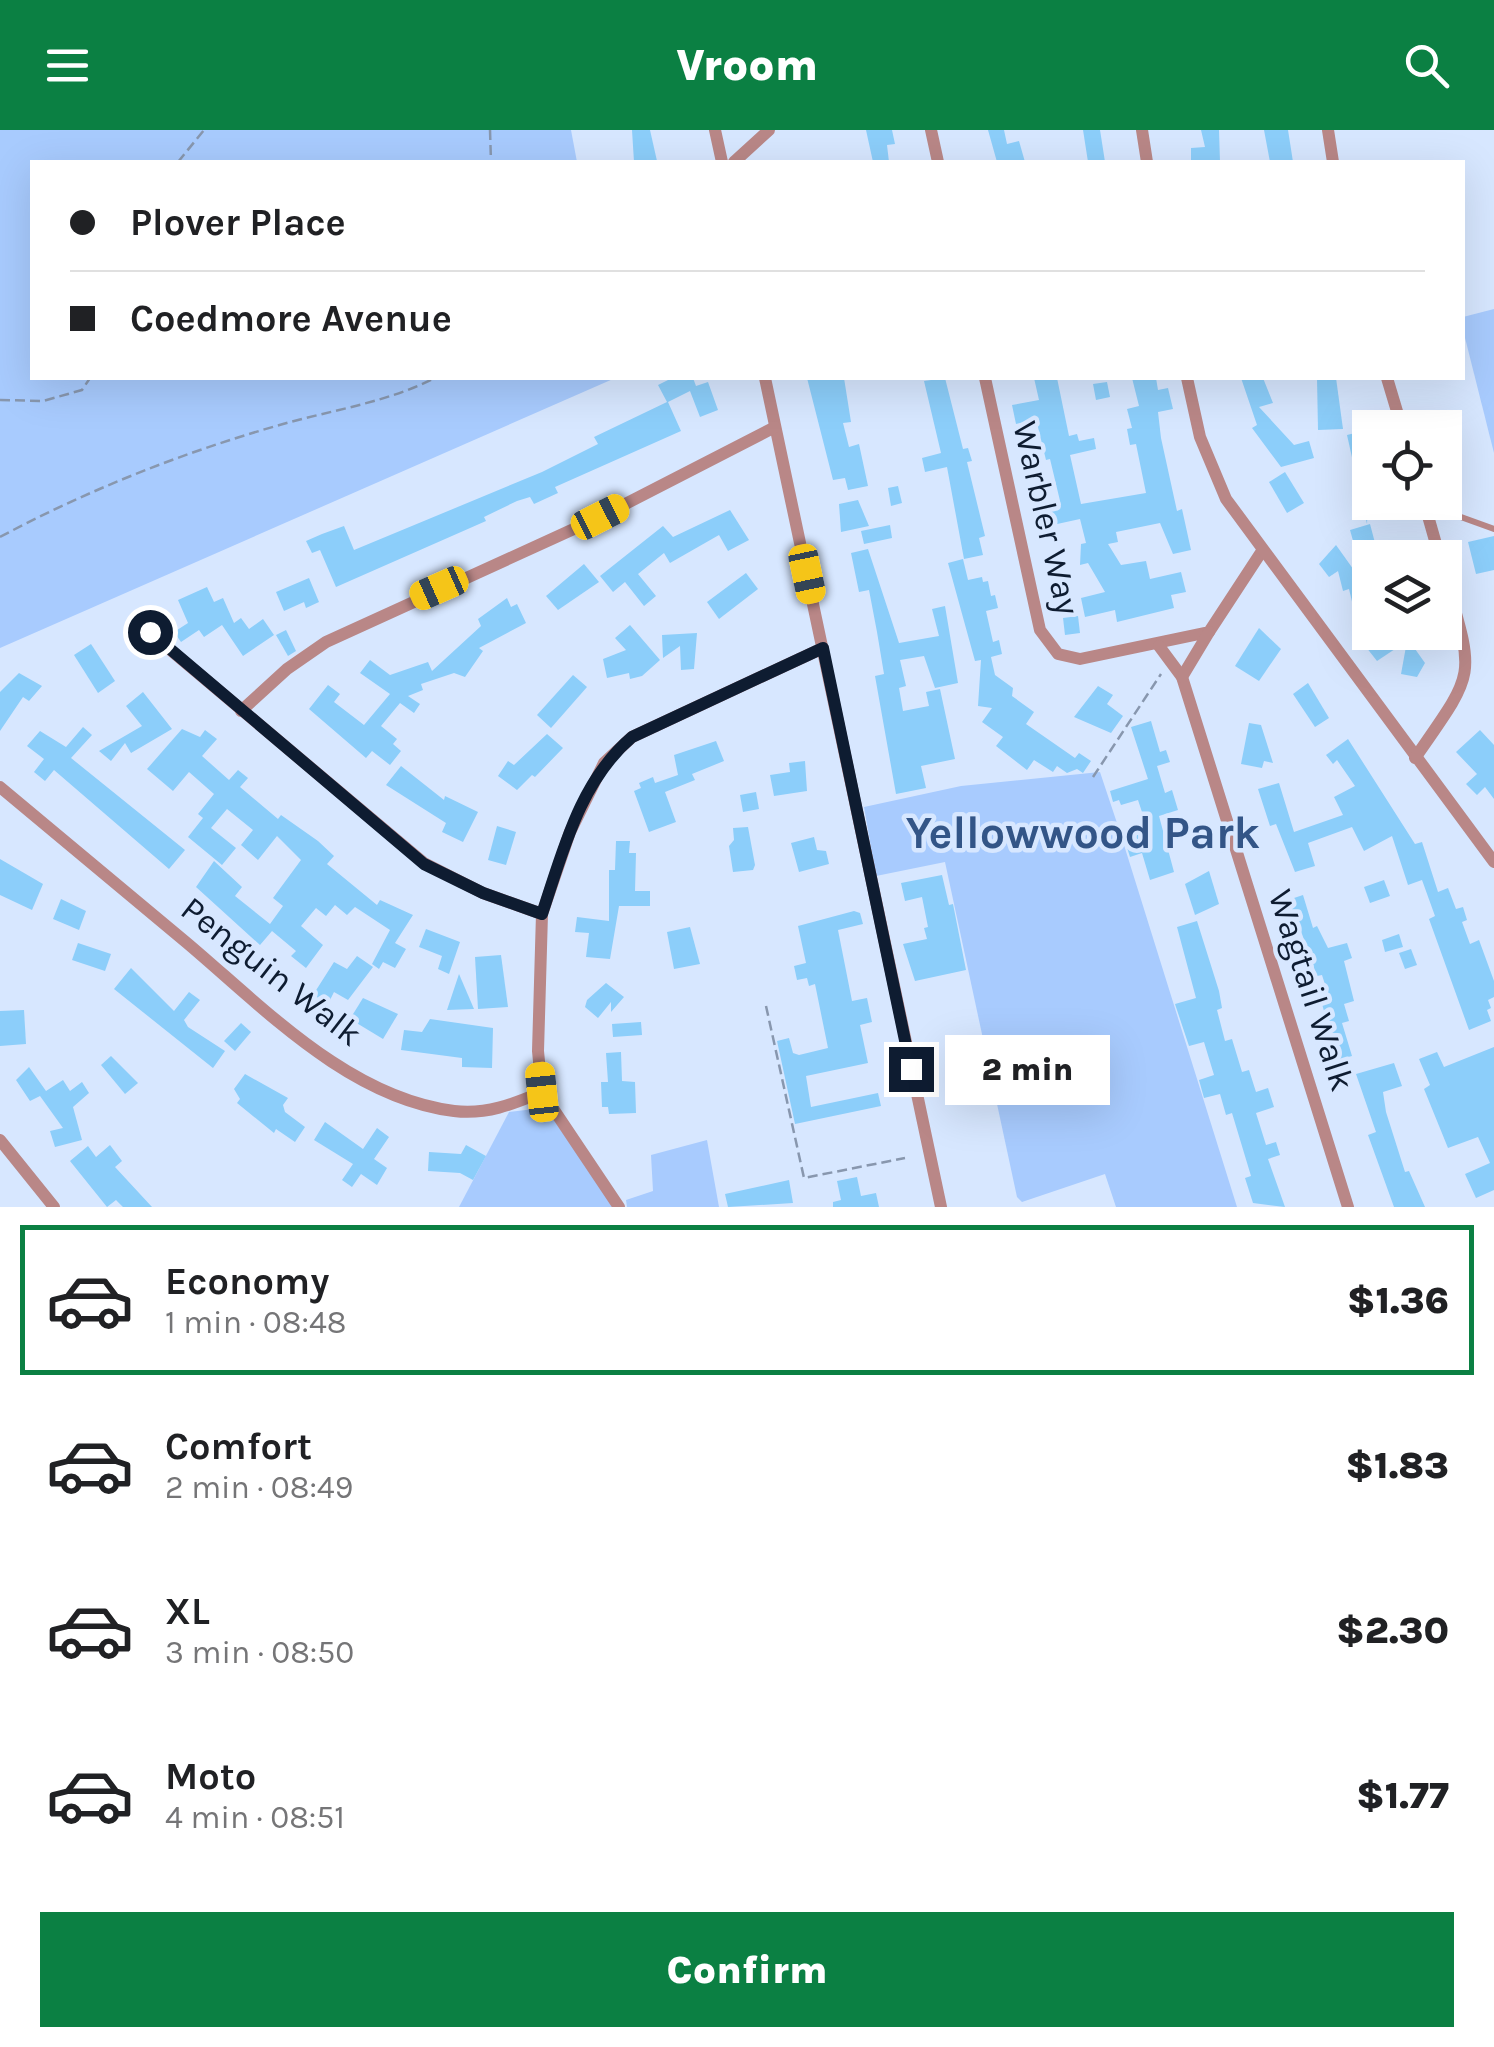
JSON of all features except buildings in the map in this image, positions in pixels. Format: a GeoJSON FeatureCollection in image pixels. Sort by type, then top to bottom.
{"type":"FeatureCollection","features":[{"type":"Feature","properties":{"kind":"street"},"geometry":{"type":"LineString","coordinates":[[715,130],[722,160]]}},
{"type":"Feature","properties":{"kind":"street"},"geometry":{"type":"LineString","coordinates":[[736,160],[769,130]]}},
{"type":"Feature","properties":{"kind":"street"},"geometry":{"type":"LineString","coordinates":[[931,130],[938,160]]}},
{"type":"Feature","properties":{"kind":"street"},"geometry":{"type":"LineString","coordinates":[[1142,130],[1147,160]]}},
{"type":"Feature","properties":{"kind":"street"},"geometry":{"type":"LineString","coordinates":[[1328,130],[1332,160]]}},
{"type":"Feature","properties":{"kind":"street"},"geometry":{"type":"LineString","coordinates":[[765,380],[941,1207]]}},
{"type":"Feature","properties":{"kind":"street","name":"Warbler Way"},"geometry":{"type":"LineString","coordinates":[[985,380],[1043,638],[1058,654],[1080,659],[1159,646],[1209,632]]}},
{"type":"Feature","properties":{"kind":"street"},"geometry":{"type":"LineString","coordinates":[[1187,380],[1200,437],[1218,483],[1262,550],[1494,862]]}},
{"type":"Feature","properties":{"kind":"street"},"geometry":{"type":"LineString","coordinates":[[1388,380],[1397,410]]}},
{"type":"Feature","properties":{"kind":"street"},"geometry":{"type":"LineString","coordinates":[[241,711],[326,642],[600,517],[775,427]]}},
{"type":"Feature","properties":{"kind":"street"},"geometry":{"type":"LineString","coordinates":[[1182,676],[1262,550]]}},
{"type":"Feature","properties":{"kind":"street"},"geometry":{"type":"LineString","coordinates":[[150,632],[424,864],[483,893],[542,914]]}},
{"type":"Feature","properties":{"kind":"street"},"geometry":{"type":"LineString","coordinates":[[1416,758],[1461,691],[1468,671],[1462,632]]}},
{"type":"Feature","properties":{"kind":"street","name":"Wagtail Walk"},"geometry":{"type":"LineString","coordinates":[[1159,646],[1182,676],[1348,1207]]}},
{"type":"Feature","properties":{"kind":"street"},"geometry":{"type":"LineString","coordinates":[[620,1207],[542,1092],[538,1051],[542,914],[570,832],[594,778],[632,737],[823,648]]}},
{"type":"Feature","properties":{"kind":"street","name":"Penguin Walk"},"geometry":{"type":"LineString","coordinates":[[0,787],[282,1023],[345,1069],[376,1086],[452,1111],[492,1110],[542,1092]]}},
{"type":"Feature","properties":{"kind":"street"},"geometry":{"type":"LineString","coordinates":[[0,1140],[54,1207]]}},
{"type":"Feature","properties":{"kind":"lane"},"geometry":{"type":"LineString","coordinates":[[1462,518],[1494,530]]}},
{"type":"Feature","properties":{"kind":"path"},"geometry":{"type":"LineString","coordinates":[[180,160],[204,130]]}},
{"type":"Feature","properties":{"kind":"path"},"geometry":{"type":"LineString","coordinates":[[490,130],[491,160]]}},
{"type":"Feature","properties":{"kind":"path"},"geometry":{"type":"LineString","coordinates":[[0,400],[42,401],[82,390],[89,380]]}},
{"type":"Feature","properties":{"kind":"path"},"geometry":{"type":"LineString","coordinates":[[0,537],[86,492],[280,425],[384,398],[430,380]]}},
{"type":"Feature","properties":{"kind":"path"},"geometry":{"type":"LineString","coordinates":[[1093,777],[1170,660]]}},
{"type":"Feature","properties":{"kind":"path"},"geometry":{"type":"LineString","coordinates":[[766,1006],[804,1178],[905,1158]]}},
{"type":"Feature","properties":{"kind":"shaded area"},"geometry":{"type":"Polygon","coordinates":[[[0,130],[571,130],[577,160],[30,160],[30,380],[611,380],[0,648],[0,130]]]}},
{"type":"Feature","properties":{"kind":"shaded area"},"geometry":{"type":"Polygon","coordinates":[[[1494,309],[1494,453],[1465,338],[1465,316],[1494,309]]]}},
{"type":"Feature","properties":{"kind":"shaded area"},"geometry":{"type":"Polygon","coordinates":[[[1100,772],[1237,1207],[1116,1207],[1105,1174],[1022,1202],[1017,1197],[945,862],[876,876],[864,807],[961,786],[1100,772]]]}},
{"type":"Feature","properties":{"kind":"shaded area"},"geometry":{"type":"Polygon","coordinates":[[[534,1109],[554,1120],[614,1207],[459,1207],[509,1112],[534,1109]]]}},
{"type":"Feature","properties":{"kind":"shaded area"},"geometry":{"type":"Polygon","coordinates":[[[707,1140],[719,1207],[627,1207],[626,1200],[653,1191],[651,1155],[707,1140]]]}},
{"type":"Feature","properties":{"kind":"district","name":"Yellowwood Park"},"geometry":{"type":"Point","coordinates":[1083,832]}},
{"type":"Feature","properties":{"kind":"route"},"geometry":{"type":"LineString","coordinates":[[150,632],[424,864],[483,893],[542,914],[570,832],[594,778],[615,751],[632,737],[823,648],[911,1069]]}}]}
